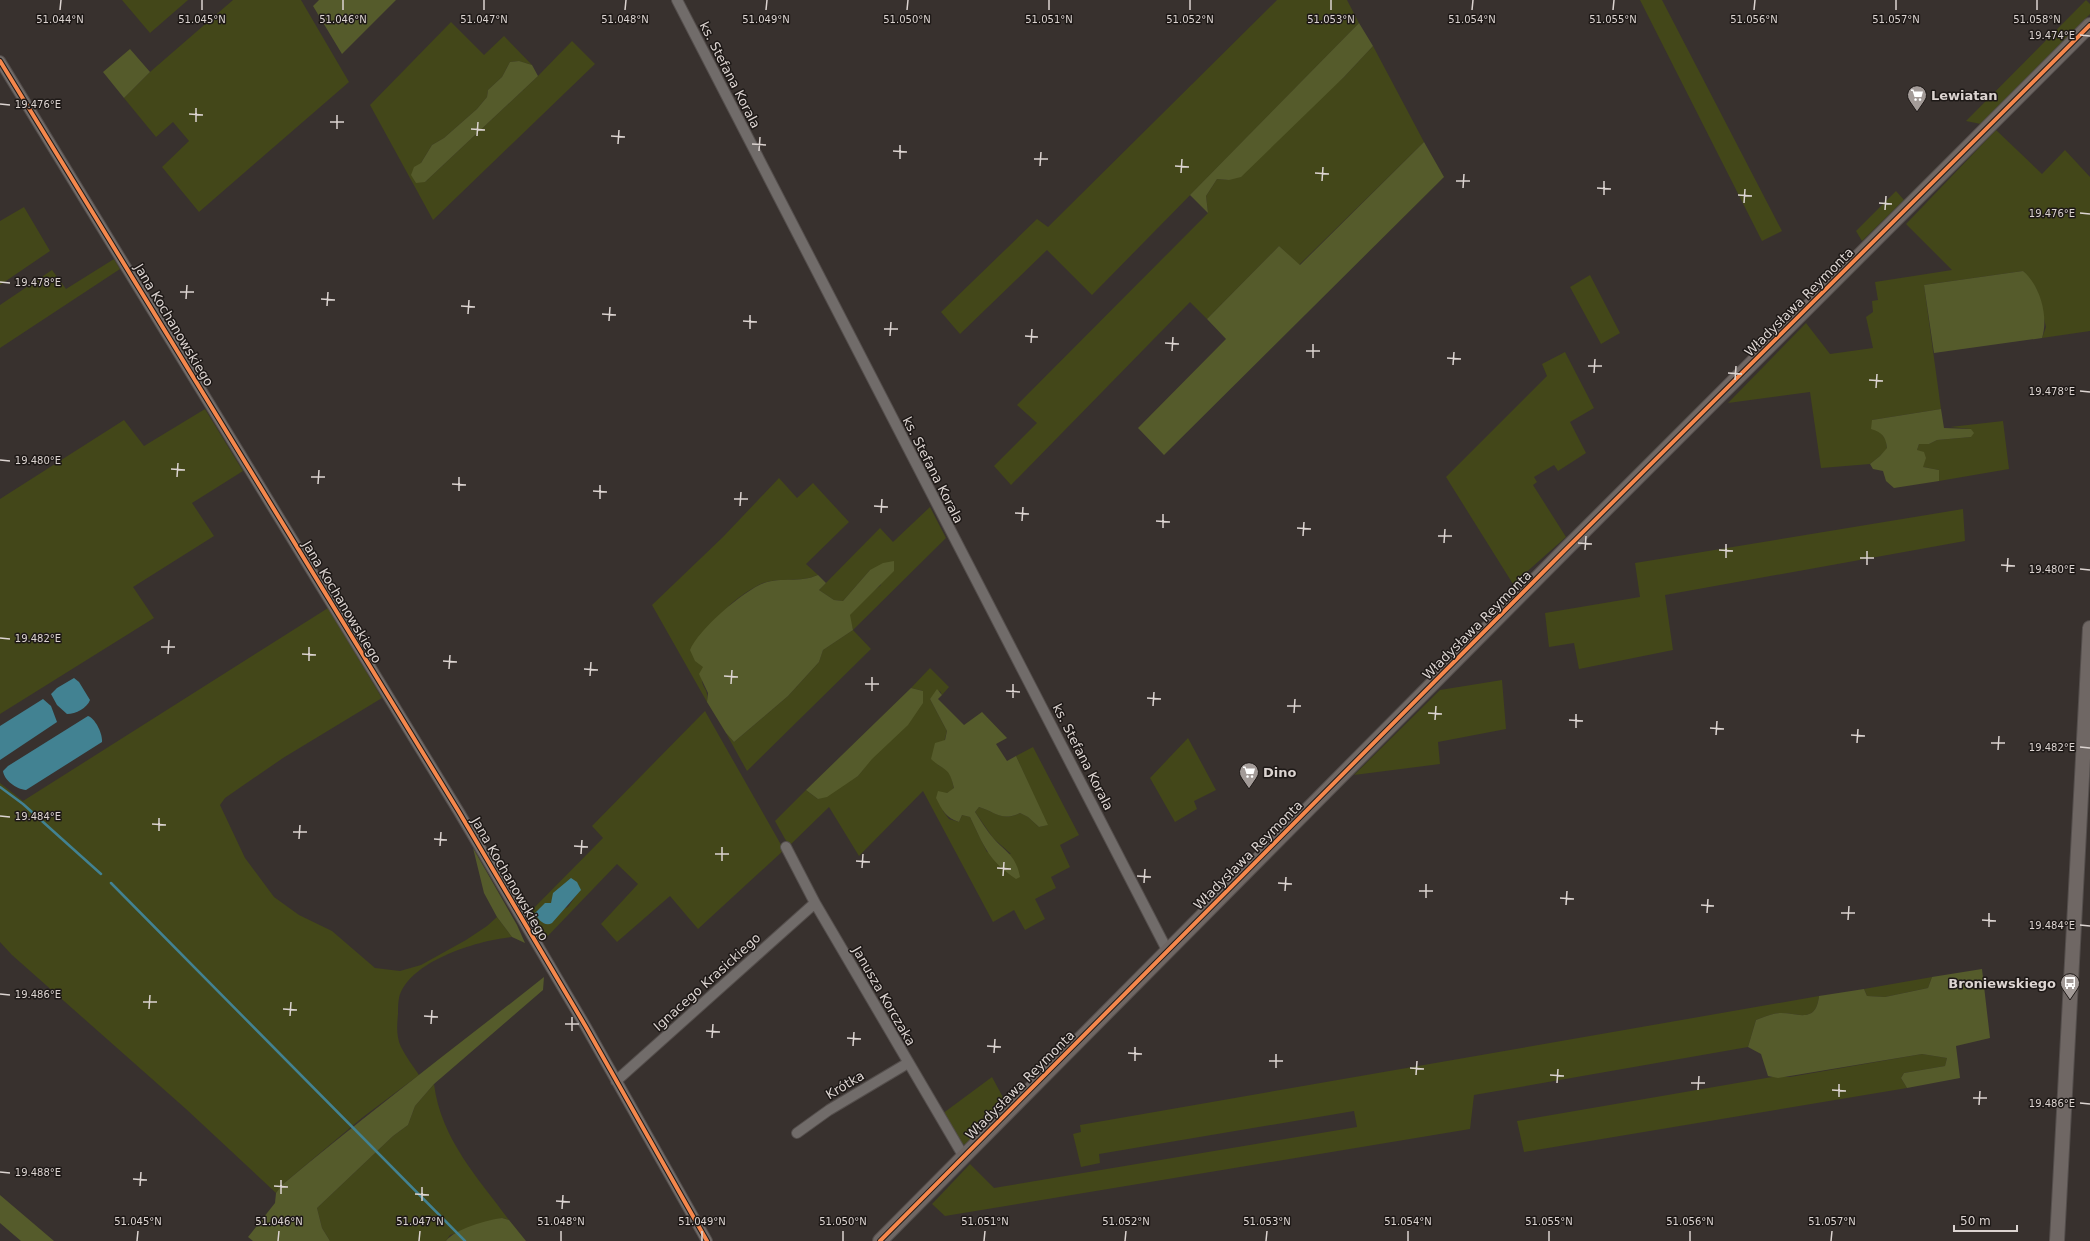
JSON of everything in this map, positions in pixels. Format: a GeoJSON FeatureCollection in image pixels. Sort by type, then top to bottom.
{"type":"FeatureCollection","features":[{"type":"Feature","properties":{"kind":"street","name":"ks. Stefana Korala"},"geometry":{"type":"LineString","coordinates":[[677,0],[1168,950]]}},
{"type":"Feature","properties":{"kind":"street","name":"Władysława Reymonta"},"geometry":{"type":"LineString","coordinates":[[880,1241],[2090,25]]}},
{"type":"Feature","properties":{"kind":"street","name":"Jana Kochanowskiego"},"geometry":{"type":"LineString","coordinates":[[0,61],[459,812],[616,1081],[707,1241]]}},
{"type":"Feature","properties":{"kind":"street"},"geometry":{"type":"LineString","coordinates":[[2057,1241],[2090,628]]}},
{"type":"Feature","properties":{"kind":"street","name":"Janusza Korczaka"},"geometry":{"type":"LineString","coordinates":[[786,847],[816,903],[964,1157]]}},
{"type":"Feature","properties":{"kind":"street","name":"Ignacego Krasickiego"},"geometry":{"type":"LineString","coordinates":[[616,1081],[816,903]]}},
{"type":"Feature","properties":{"kind":"street","name":"Krótka"},"geometry":{"type":"LineString","coordinates":[[797,1133],[829,1110],[908,1063]]}},
{"type":"Feature","properties":{"kind":"green space"},"geometry":{"type":"Polygon","coordinates":[[[122,0],[188,0],[150,33],[122,0]]]}},
{"type":"Feature","properties":{"kind":"green space"},"geometry":{"type":"Polygon","coordinates":[[[233,0],[301,0],[349,82],[199,212],[162,167],[189,141],[173,122],[156,137],[124,98],[150,72],[233,0]]]}},
{"type":"Feature","properties":{"kind":"green space"},"geometry":{"type":"Polygon","coordinates":[[[319,0],[396,0],[342,54],[313,6],[319,0]]]}},
{"type":"Feature","properties":{"kind":"green space"},"geometry":{"type":"Polygon","coordinates":[[[1277,0],[1347,0],[1359,23],[1092,295],[1047,250],[960,334],[941,312],[1037,219],[1048,227],[1277,0]]]}},
{"type":"Feature","properties":{"kind":"green space"},"geometry":{"type":"Polygon","coordinates":[[[1640,0],[1662,0],[1782,231],[1762,241],[1640,0]]]}},
{"type":"Feature","properties":{"kind":"green space"},"geometry":{"type":"Polygon","coordinates":[[[2086,0],[2090,4],[2090,14],[1981,124],[1966,121],[2086,0]]]}},
{"type":"Feature","properties":{"kind":"green space"},"geometry":{"type":"Polygon","coordinates":[[[451,22],[484,55],[504,36],[532,65],[519,61],[510,62],[502,77],[488,90],[487,97],[477,109],[444,138],[432,145],[421,163],[425,182],[538,76],[572,41],[595,64],[433,220],[370,105],[451,22]]]}},
{"type":"Feature","properties":{"kind":"green space"},"geometry":{"type":"Polygon","coordinates":[[[1359,23],[1373,46],[1344,77],[1241,177],[1229,180],[1217,179],[1206,196],[1208,213],[1190,195],[1359,23]]]}},
{"type":"Feature","properties":{"kind":"green space"},"geometry":{"type":"Polygon","coordinates":[[[1373,46],[1424,142],[1299,265],[1279,246],[1207,319],[1190,302],[1011,485],[994,466],[1037,423],[1017,405],[1208,213],[1206,196],[1217,179],[1229,180],[1344,77],[1373,46]]]}},
{"type":"Feature","properties":{"kind":"green space"},"geometry":{"type":"Polygon","coordinates":[[[130,49],[150,72],[124,98],[103,72],[130,49]]]}},
{"type":"Feature","properties":{"kind":"green space"},"geometry":{"type":"Polygon","coordinates":[[[519,61],[532,65],[538,76],[425,182],[416,183],[411,175],[414,167],[421,163],[432,145],[444,138],[477,109],[487,97],[488,90],[502,77],[510,62],[519,61]]]}},
{"type":"Feature","properties":{"kind":"green space"},"geometry":{"type":"Polygon","coordinates":[[[1996,130],[2042,174],[2065,150],[2090,177],[2090,331],[2042,338],[2046,327],[2037,290],[2023,271],[1924,285],[1941,409],[1872,420],[1886,440],[1887,449],[1870,464],[1821,468],[1810,392],[1728,403],[1806,323],[1830,354],[1873,348],[1866,317],[1873,312],[1872,301],[1878,300],[1875,282],[1952,270],[1906,224],[1996,130]]]}},
{"type":"Feature","properties":{"kind":"green space"},"geometry":{"type":"Polygon","coordinates":[[[1424,142],[1444,177],[1164,455],[1138,428],[1226,339],[1207,319],[1279,246],[1300,265],[1424,142]]]}},
{"type":"Feature","properties":{"kind":"green space"},"geometry":{"type":"Polygon","coordinates":[[[1896,191],[1904,200],[1862,241],[1856,231],[1896,191]]]}},
{"type":"Feature","properties":{"kind":"green space"},"geometry":{"type":"Polygon","coordinates":[[[24,207],[50,251],[0,285],[0,221],[24,207]]]}},
{"type":"Feature","properties":{"kind":"green space"},"geometry":{"type":"Polygon","coordinates":[[[114,259],[120,269],[0,348],[0,305],[52,270],[66,289],[114,259]]]}},
{"type":"Feature","properties":{"kind":"green space"},"geometry":{"type":"Polygon","coordinates":[[[2023,271],[2034,284],[2042,302],[2044,311],[2044,330],[2042,338],[1934,353],[1924,285],[2023,271]]]}},
{"type":"Feature","properties":{"kind":"green space"},"geometry":{"type":"Polygon","coordinates":[[[1590,275],[1620,333],[1601,344],[1570,287],[1590,275]]]}},
{"type":"Feature","properties":{"kind":"green space"},"geometry":{"type":"Polygon","coordinates":[[[1565,352],[1594,408],[1570,422],[1586,453],[1558,471],[1554,465],[1534,477],[1537,482],[1533,485],[1566,537],[1513,584],[1446,477],[1547,376],[1542,364],[1565,352]]]}},
{"type":"Feature","properties":{"kind":"green space"},"geometry":{"type":"Polygon","coordinates":[[[205,409],[243,471],[192,503],[214,536],[133,587],[154,618],[0,714],[0,499],[124,420],[144,446],[205,409]]]}},
{"type":"Feature","properties":{"kind":"green space"},"geometry":{"type":"Polygon","coordinates":[[[1941,409],[1944,428],[1971,429],[1974,433],[1971,437],[1937,440],[1929,444],[1919,444],[1917,450],[1924,452],[1926,458],[1923,467],[1939,470],[1939,481],[1894,488],[1886,481],[1883,471],[1873,469],[1870,464],[1887,448],[1886,441],[1883,436],[1871,429],[1872,420],[1941,409]]]}},
{"type":"Feature","properties":{"kind":"green space"},"geometry":{"type":"Polygon","coordinates":[[[2003,421],[2009,469],[1939,481],[1939,470],[1923,467],[1917,450],[1919,444],[1929,444],[1937,440],[1971,437],[1971,429],[1950,427],[2003,421]]]}},
{"type":"Feature","properties":{"kind":"green space"},"geometry":{"type":"Polygon","coordinates":[[[779,478],[797,498],[813,483],[849,522],[806,564],[818,575],[804,579],[777,580],[763,583],[753,588],[727,608],[714,636],[703,672],[702,682],[707,694],[707,702],[652,605],[723,537],[779,478]]]}},
{"type":"Feature","properties":{"kind":"green space"},"geometry":{"type":"Polygon","coordinates":[[[930,507],[946,538],[853,630],[849,615],[864,598],[881,585],[870,570],[843,601],[834,600],[819,590],[880,528],[893,542],[930,507]]]}},
{"type":"Feature","properties":{"kind":"green space"},"geometry":{"type":"Polygon","coordinates":[[[1963,509],[1965,541],[1665,595],[1673,650],[1579,669],[1574,643],[1549,647],[1545,613],[1640,597],[1635,563],[1963,509]]]}},
{"type":"Feature","properties":{"kind":"green space"},"geometry":{"type":"Polygon","coordinates":[[[894,561],[894,571],[850,615],[853,630],[823,650],[819,662],[788,696],[734,742],[726,733],[707,702],[708,693],[699,674],[703,667],[695,661],[690,650],[702,632],[733,602],[755,587],[764,583],[777,580],[804,579],[818,575],[826,583],[819,590],[834,600],[843,601],[870,570],[883,563],[894,561]]]}},
{"type":"Feature","properties":{"kind":"green space"},"geometry":{"type":"Polygon","coordinates":[[[328,608],[382,698],[283,758],[225,798],[220,805],[245,858],[274,897],[299,915],[332,931],[375,968],[400,971],[421,965],[466,940],[487,926],[497,917],[512,937],[464,948],[430,963],[416,973],[405,985],[399,998],[397,1026],[399,1043],[419,1075],[363,1117],[282,1185],[276,1193],[186,1109],[12,955],[0,942],[0,783],[23,801],[328,608]]]}},
{"type":"Feature","properties":{"kind":"green space"},"geometry":{"type":"Polygon","coordinates":[[[853,630],[871,649],[747,771],[726,733],[734,742],[788,696],[819,662],[823,650],[853,630]]]}},
{"type":"Feature","properties":{"kind":"green space"},"geometry":{"type":"Polygon","coordinates":[[[930,668],[949,687],[942,695],[940,691],[930,699],[947,731],[938,765],[946,769],[950,774],[954,789],[947,793],[943,811],[949,819],[959,822],[962,815],[970,817],[987,852],[1011,854],[993,838],[975,812],[979,807],[1008,817],[1020,813],[1028,817],[1039,827],[1047,825],[1016,756],[1033,747],[1079,835],[1060,845],[1070,867],[1051,877],[1056,888],[1035,899],[1045,919],[1025,930],[1014,910],[993,922],[923,791],[859,856],[829,807],[789,846],[775,821],[806,790],[818,799],[858,776],[923,691],[911,688],[930,668]]]}},
{"type":"Feature","properties":{"kind":"green space"},"geometry":{"type":"Polygon","coordinates":[[[1502,680],[1506,729],[1438,742],[1440,764],[1354,775],[1440,690],[1502,680]]]}},
{"type":"Feature","properties":{"kind":"green space"},"geometry":{"type":"Polygon","coordinates":[[[911,688],[923,691],[923,703],[908,725],[872,759],[858,776],[827,797],[818,799],[806,790],[911,688]]]}},
{"type":"Feature","properties":{"kind":"green space"},"geometry":{"type":"Polygon","coordinates":[[[937,689],[942,695],[938,699],[964,725],[982,712],[1007,738],[996,744],[1007,761],[1016,756],[1048,825],[1039,827],[1028,817],[1020,813],[1008,817],[979,807],[975,812],[991,836],[1013,859],[1020,877],[1016,879],[993,859],[983,844],[970,817],[962,815],[959,822],[951,818],[942,810],[936,798],[938,791],[947,793],[954,788],[950,776],[946,770],[931,759],[935,743],[945,740],[947,731],[930,699],[937,689]]]}},
{"type":"Feature","properties":{"kind":"green space"},"geometry":{"type":"Polygon","coordinates":[[[705,711],[784,850],[698,929],[670,896],[617,942],[601,924],[638,884],[617,864],[543,941],[528,914],[603,838],[592,826],[705,711]],[[577,894],[552,900],[551,903],[537,911],[536,916],[540,919],[568,907],[577,894]]]}},
{"type":"Feature","properties":{"kind":"green space"},"geometry":{"type":"Polygon","coordinates":[[[1188,738],[1216,790],[1194,801],[1197,809],[1175,822],[1150,778],[1188,738]]]}},
{"type":"Feature","properties":{"kind":"green space"},"geometry":{"type":"Polygon","coordinates":[[[473,848],[517,925],[525,943],[512,937],[497,917],[484,893],[473,848]]]}},
{"type":"Feature","properties":{"kind":"green space"},"geometry":{"type":"Polygon","coordinates":[[[1982,969],[1990,1038],[1956,1046],[1960,1078],[1907,1088],[1901,1078],[1904,1073],[1945,1066],[1947,1058],[1922,1054],[1778,1078],[1768,1076],[1761,1054],[1748,1047],[1756,1020],[1778,1013],[1800,1015],[1810,1014],[1817,1005],[1819,996],[1864,989],[1867,996],[1885,997],[1928,988],[1932,977],[1982,969]]]}},
{"type":"Feature","properties":{"kind":"green space"},"geometry":{"type":"Polygon","coordinates":[[[544,977],[543,990],[434,1084],[415,1106],[408,1125],[393,1136],[317,1208],[322,1228],[330,1241],[253,1241],[248,1237],[275,1203],[276,1193],[282,1185],[314,1158],[544,977]]]}},
{"type":"Feature","properties":{"kind":"green space"},"geometry":{"type":"Polygon","coordinates":[[[1932,977],[1928,988],[1885,997],[1867,996],[1864,989],[1932,977]]]}},
{"type":"Feature","properties":{"kind":"green space"},"geometry":{"type":"Polygon","coordinates":[[[1819,996],[1817,1005],[1810,1014],[1800,1015],[1778,1013],[1756,1020],[1748,1047],[1474,1095],[1470,1129],[945,1216],[932,1204],[970,1164],[994,1188],[1357,1127],[1354,1111],[1099,1154],[1100,1163],[1081,1167],[1073,1134],[1081,1132],[1080,1125],[1819,996]]]}},
{"type":"Feature","properties":{"kind":"green space"},"geometry":{"type":"Polygon","coordinates":[[[1922,1054],[1947,1058],[1945,1066],[1904,1073],[1901,1078],[1907,1088],[1524,1152],[1517,1121],[1772,1077],[1790,1077],[1922,1054]]]}},
{"type":"Feature","properties":{"kind":"green space"},"geometry":{"type":"Polygon","coordinates":[[[992,1077],[1005,1101],[967,1144],[963,1144],[955,1139],[942,1114],[992,1077]]]}},
{"type":"Feature","properties":{"kind":"green space"},"geometry":{"type":"Polygon","coordinates":[[[434,1084],[444,1123],[462,1157],[509,1220],[502,1218],[450,1235],[446,1241],[330,1241],[322,1228],[317,1208],[393,1136],[408,1125],[415,1106],[434,1084]]]}},
{"type":"Feature","properties":{"kind":"green space"},"geometry":{"type":"Polygon","coordinates":[[[0,1195],[54,1241],[21,1241],[0,1223],[0,1195]]]}},
{"type":"Feature","properties":{"kind":"green space"},"geometry":{"type":"Polygon","coordinates":[[[502,1218],[509,1220],[526,1241],[446,1241],[464,1229],[480,1223],[502,1218]]]}},
{"type":"Feature","properties":{"kind":"water"},"geometry":{"type":"Polygon","coordinates":[[[74,678],[79,682],[90,700],[89,703],[81,710],[67,714],[57,705],[51,694],[57,688],[74,678]]]}},
{"type":"Feature","properties":{"kind":"water"},"geometry":{"type":"Polygon","coordinates":[[[43,699],[51,706],[57,722],[0,760],[0,726],[43,699]]]}},
{"type":"Feature","properties":{"kind":"water"},"geometry":{"type":"Polygon","coordinates":[[[88,716],[91,717],[98,727],[102,742],[26,790],[15,786],[8,781],[3,771],[8,766],[88,716]]]}},
{"type":"Feature","properties":{"kind":"water"},"geometry":{"type":"Polygon","coordinates":[[[571,878],[577,882],[581,890],[552,923],[547,924],[542,922],[535,913],[545,903],[551,903],[553,893],[571,878]]]}},
{"type":"Feature","properties":{"kind":"waterway"},"geometry":{"type":"LineString","coordinates":[[0,787],[23,804],[101,874]]}},
{"type":"Feature","properties":{"kind":"waterway"},"geometry":{"type":"LineString","coordinates":[[111,883],[465,1241]]}},
{"type":"Feature","properties":{"kind":"cycle path"},"geometry":{"type":"LineString","coordinates":[[880,1241],[1564,551],[2090,25]]}},
{"type":"Feature","properties":{"kind":"cycle path"},"geometry":{"type":"LineString","coordinates":[[0,61],[459,812],[586,1027],[707,1241]]}},
{"type":"Feature","properties":{"kind":"place","name":"Lewiatan"},"geometry":{"type":"Point","coordinates":[1917,112]}},
{"type":"Feature","properties":{"kind":"place","name":"Dino"},"geometry":{"type":"Point","coordinates":[1249,789]}},
{"type":"Feature","properties":{"kind":"place","name":"Broniewskiego"},"geometry":{"type":"Point","coordinates":[2070,1000]}}]}
